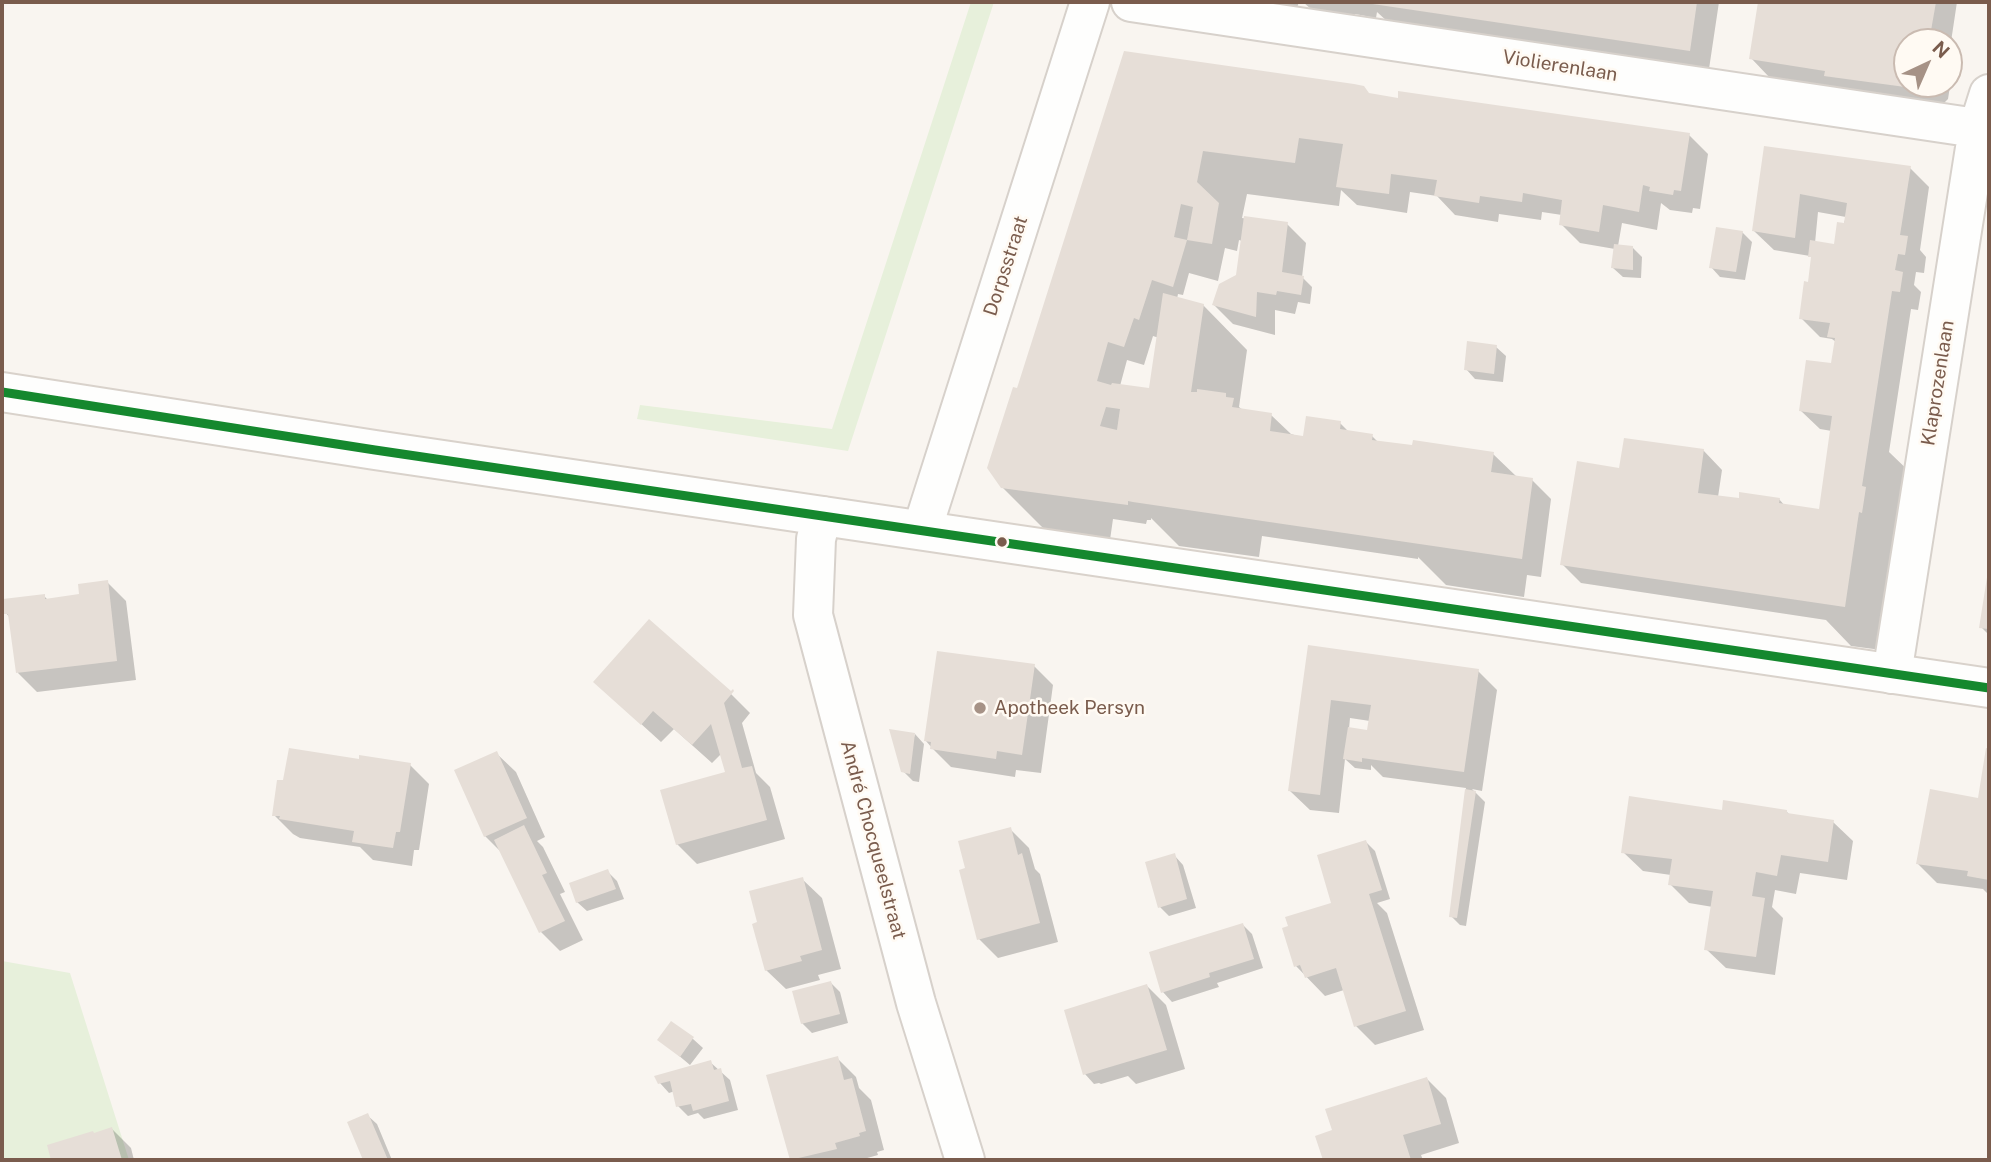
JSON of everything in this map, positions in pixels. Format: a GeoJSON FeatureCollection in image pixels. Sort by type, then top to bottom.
{"type":"FeatureCollection","features":[{"type":"Feature","properties":{"kind":"street","name":"Dorpsstraat"},"geometry":{"type":"LineString","coordinates":[[922,530],[1090,2]]}},
{"type":"Feature","properties":{"kind":"street","name":"Violierenlaan"},"geometry":{"type":"LineString","coordinates":[[1131,2],[1986,118]]}},
{"type":"Feature","properties":{"kind":"street","name":"Klaprozenlaan"},"geometry":{"type":"LineString","coordinates":[[1892,674],[1986,118]]}},
{"type":"Feature","properties":{"kind":"street"},"geometry":{"type":"LineString","coordinates":[[2,392],[1989,688]]}},
{"type":"Feature","properties":{"kind":"street","name":"André Chocqueelstraat"},"geometry":{"type":"LineString","coordinates":[[821,516],[816,539],[814,615],[916,1003],[965,1160]]}},
{"type":"Feature","properties":{"kind":"green space"},"geometry":{"type":"Polygon","coordinates":[[[971,2],[994,2],[848,451],[637,419],[640,405],[832,429],[971,2]]]}},
{"type":"Feature","properties":{"kind":"green space"},"geometry":{"type":"Polygon","coordinates":[[[2,961],[70,973],[129,1160],[2,1160],[2,961]]]}},
{"type":"Feature","properties":{"kind":"building"},"geometry":{"type":"Polygon","coordinates":[[[1366,2],[1697,2],[1690,51],[1366,2]]]}},
{"type":"Feature","properties":{"kind":"building"},"geometry":{"type":"Polygon","coordinates":[[[1758,2],[1936,2],[1931,28],[1893,28],[1893,85],[1824,76],[1825,71],[1749,59],[1758,2]]]}},
{"type":"Feature","properties":{"kind":"building"},"geometry":{"type":"Polygon","coordinates":[[[1124,51],[1354,84],[1364,86],[1369,93],[1398,98],[1398,91],[1690,133],[1681,191],[1674,190],[1673,195],[1649,191],[1650,187],[1643,185],[1639,212],[1603,205],[1599,232],[1559,225],[1562,200],[1523,193],[1522,202],[1480,196],[1479,203],[1434,196],[1437,180],[1391,174],[1389,194],[1336,187],[1343,144],[1299,138],[1295,163],[1203,151],[1197,182],[1219,203],[1212,244],[1187,240],[1173,287],[1152,280],[1139,320],[1134,318],[1124,347],[1108,342],[1097,381],[1149,388],[1163,293],[1204,304],[1191,392],[1197,392],[1197,389],[1226,393],[1226,397],[1234,398],[1232,407],[1272,413],[1270,431],[1303,436],[1306,416],[1341,421],[1340,429],[1373,434],[1372,440],[1412,445],[1413,440],[1494,452],[1491,472],[1533,478],[1522,559],[1128,501],[1128,505],[1001,488],[987,468],[1013,387],[1017,388],[1124,51]],[[1181,204],[1174,237],[1187,240],[1193,207],[1181,204]],[[1106,407],[1100,426],[1117,430],[1120,409],[1106,407]]]}},
{"type":"Feature","properties":{"kind":"building"},"geometry":{"type":"Polygon","coordinates":[[[1764,146],[1911,166],[1900,235],[1908,236],[1905,255],[1898,254],[1895,270],[1903,272],[1900,292],[1892,291],[1862,486],[1866,487],[1862,513],[1859,512],[1845,607],[1560,565],[1577,461],[1619,468],[1624,438],[1704,449],[1698,493],[1739,498],[1739,492],[1780,498],[1779,503],[1819,509],[1832,416],[1799,411],[1806,360],[1831,363],[1835,338],[1827,337],[1830,323],[1799,319],[1804,281],[1808,282],[1810,240],[1834,244],[1837,222],[1844,223],[1847,203],[1800,194],[1795,238],[1752,231],[1764,146]]]}},
{"type":"Feature","properties":{"kind":"building"},"geometry":{"type":"Polygon","coordinates":[[[1244,216],[1288,222],[1282,272],[1304,276],[1301,295],[1277,291],[1276,295],[1257,292],[1256,317],[1212,305],[1219,284],[1236,275],[1244,216]]]}},
{"type":"Feature","properties":{"kind":"building"},"geometry":{"type":"Polygon","coordinates":[[[1716,227],[1743,231],[1736,272],[1709,268],[1716,227]]]}},
{"type":"Feature","properties":{"kind":"building"},"geometry":{"type":"Polygon","coordinates":[[[1614,244],[1633,246],[1633,270],[1611,268],[1614,244]]]}},
{"type":"Feature","properties":{"kind":"building"},"geometry":{"type":"Polygon","coordinates":[[[1467,341],[1497,345],[1494,374],[1464,370],[1467,341]]]}},
{"type":"Feature","properties":{"kind":"building"},"geometry":{"type":"Polygon","coordinates":[[[1989,571],[1989,629],[1979,628],[1989,571]]]}},
{"type":"Feature","properties":{"kind":"building"},"geometry":{"type":"Polygon","coordinates":[[[108,580],[117,661],[16,673],[8,614],[4,614],[3,599],[45,594],[45,599],[79,594],[78,584],[108,580]]]}},
{"type":"Feature","properties":{"kind":"building"},"geometry":{"type":"Polygon","coordinates":[[[649,619],[731,691],[733,689],[724,703],[742,768],[752,766],[767,820],[676,845],[660,790],[725,772],[711,724],[692,745],[653,711],[641,725],[593,682],[649,619]]]}},
{"type":"Feature","properties":{"kind":"building"},"geometry":{"type":"Polygon","coordinates":[[[1308,645],[1479,669],[1464,772],[1362,758],[1362,762],[1343,759],[1348,727],[1367,730],[1371,705],[1331,700],[1320,795],[1288,791],[1308,645]]]}},
{"type":"Feature","properties":{"kind":"building"},"geometry":{"type":"Polygon","coordinates":[[[937,651],[1035,664],[1022,755],[997,751],[996,759],[930,749],[931,742],[924,741],[937,651]]]}},
{"type":"Feature","properties":{"kind":"building"},"geometry":{"type":"Polygon","coordinates":[[[889,729],[915,733],[910,774],[901,772],[889,729]]]}},
{"type":"Feature","properties":{"kind":"building"},"geometry":{"type":"Polygon","coordinates":[[[289,748],[359,759],[359,755],[411,763],[400,832],[396,832],[393,848],[352,842],[354,831],[272,816],[277,780],[283,780],[289,748]]]}},
{"type":"Feature","properties":{"kind":"building"},"geometry":{"type":"Polygon","coordinates":[[[1986,748],[1989,749],[1989,880],[1967,876],[1968,871],[1916,864],[1930,789],[1978,798],[1986,748]]]}},
{"type":"Feature","properties":{"kind":"building"},"geometry":{"type":"Polygon","coordinates":[[[497,751],[527,818],[484,837],[454,770],[497,751]]]}},
{"type":"Feature","properties":{"kind":"building"},"geometry":{"type":"Polygon","coordinates":[[[1465,789],[1476,791],[1457,918],[1449,917],[1465,789]]]}},
{"type":"Feature","properties":{"kind":"building"},"geometry":{"type":"Polygon","coordinates":[[[1629,796],[1722,810],[1723,800],[1834,820],[1828,862],[1781,855],[1777,876],[1756,872],[1752,896],[1765,898],[1756,957],[1704,950],[1713,891],[1668,885],[1672,859],[1621,853],[1629,796]]]}},
{"type":"Feature","properties":{"kind":"building"},"geometry":{"type":"Polygon","coordinates":[[[524,825],[547,873],[542,875],[565,921],[539,933],[494,840],[524,825]]]}},
{"type":"Feature","properties":{"kind":"building"},"geometry":{"type":"Polygon","coordinates":[[[1011,827],[1018,855],[1022,853],[1040,923],[977,940],[959,870],[965,868],[958,841],[1011,827]]]}},
{"type":"Feature","properties":{"kind":"building"},"geometry":{"type":"Polygon","coordinates":[[[1366,840],[1382,890],[1369,894],[1406,1011],[1354,1027],[1336,968],[1305,978],[1300,965],[1294,967],[1282,928],[1288,926],[1285,917],[1331,903],[1317,855],[1366,840]]]}},
{"type":"Feature","properties":{"kind":"building"},"geometry":{"type":"Polygon","coordinates":[[[1175,853],[1187,899],[1158,908],[1145,862],[1175,853]]]}},
{"type":"Feature","properties":{"kind":"building"},"geometry":{"type":"Polygon","coordinates":[[[608,869],[616,889],[576,903],[569,883],[608,869]]]}},
{"type":"Feature","properties":{"kind":"building"},"geometry":{"type":"Polygon","coordinates":[[[803,877],[822,950],[800,956],[802,961],[765,971],[752,924],[757,922],[749,891],[803,877]]]}},
{"type":"Feature","properties":{"kind":"building"},"geometry":{"type":"Polygon","coordinates":[[[1243,923],[1254,959],[1209,973],[1210,977],[1161,993],[1149,952],[1243,923]]]}},
{"type":"Feature","properties":{"kind":"building"},"geometry":{"type":"Polygon","coordinates":[[[831,981],[840,1014],[801,1024],[792,991],[831,981]]]}},
{"type":"Feature","properties":{"kind":"building"},"geometry":{"type":"Polygon","coordinates":[[[1147,984],[1167,1050],[1083,1075],[1064,1010],[1147,984]]]}},
{"type":"Feature","properties":{"kind":"building"},"geometry":{"type":"Polygon","coordinates":[[[671,1021],[694,1037],[680,1057],[657,1040],[671,1021]]]}},
{"type":"Feature","properties":{"kind":"building"},"geometry":{"type":"Polygon","coordinates":[[[838,1056],[844,1080],[852,1078],[866,1131],[859,1133],[860,1136],[835,1143],[837,1149],[790,1160],[766,1075],[838,1056]]]}},
{"type":"Feature","properties":{"kind":"building"},"geometry":{"type":"Polygon","coordinates":[[[711,1060],[714,1070],[721,1068],[729,1101],[693,1111],[691,1104],[676,1107],[670,1081],[658,1084],[654,1076],[711,1060]]]}},
{"type":"Feature","properties":{"kind":"building"},"geometry":{"type":"Polygon","coordinates":[[[1427,1077],[1441,1124],[1403,1135],[1411,1160],[1323,1160],[1315,1136],[1332,1130],[1325,1109],[1427,1077]]]}},
{"type":"Feature","properties":{"kind":"building"},"geometry":{"type":"Polygon","coordinates":[[[368,1113],[388,1160],[363,1160],[347,1122],[368,1113]]]}},
{"type":"Feature","properties":{"kind":"building"},"geometry":{"type":"Polygon","coordinates":[[[112,1127],[122,1160],[51,1160],[47,1145],[112,1127]]]}},
{"type":"Feature","properties":{"kind":"transit line"},"geometry":{"type":"LineString","coordinates":[[2,392],[375,450],[1989,688]]}},
{"type":"Feature","properties":{"kind":"place","name":"Apotheek Persyn"},"geometry":{"type":"Point","coordinates":[980,708]}}]}
